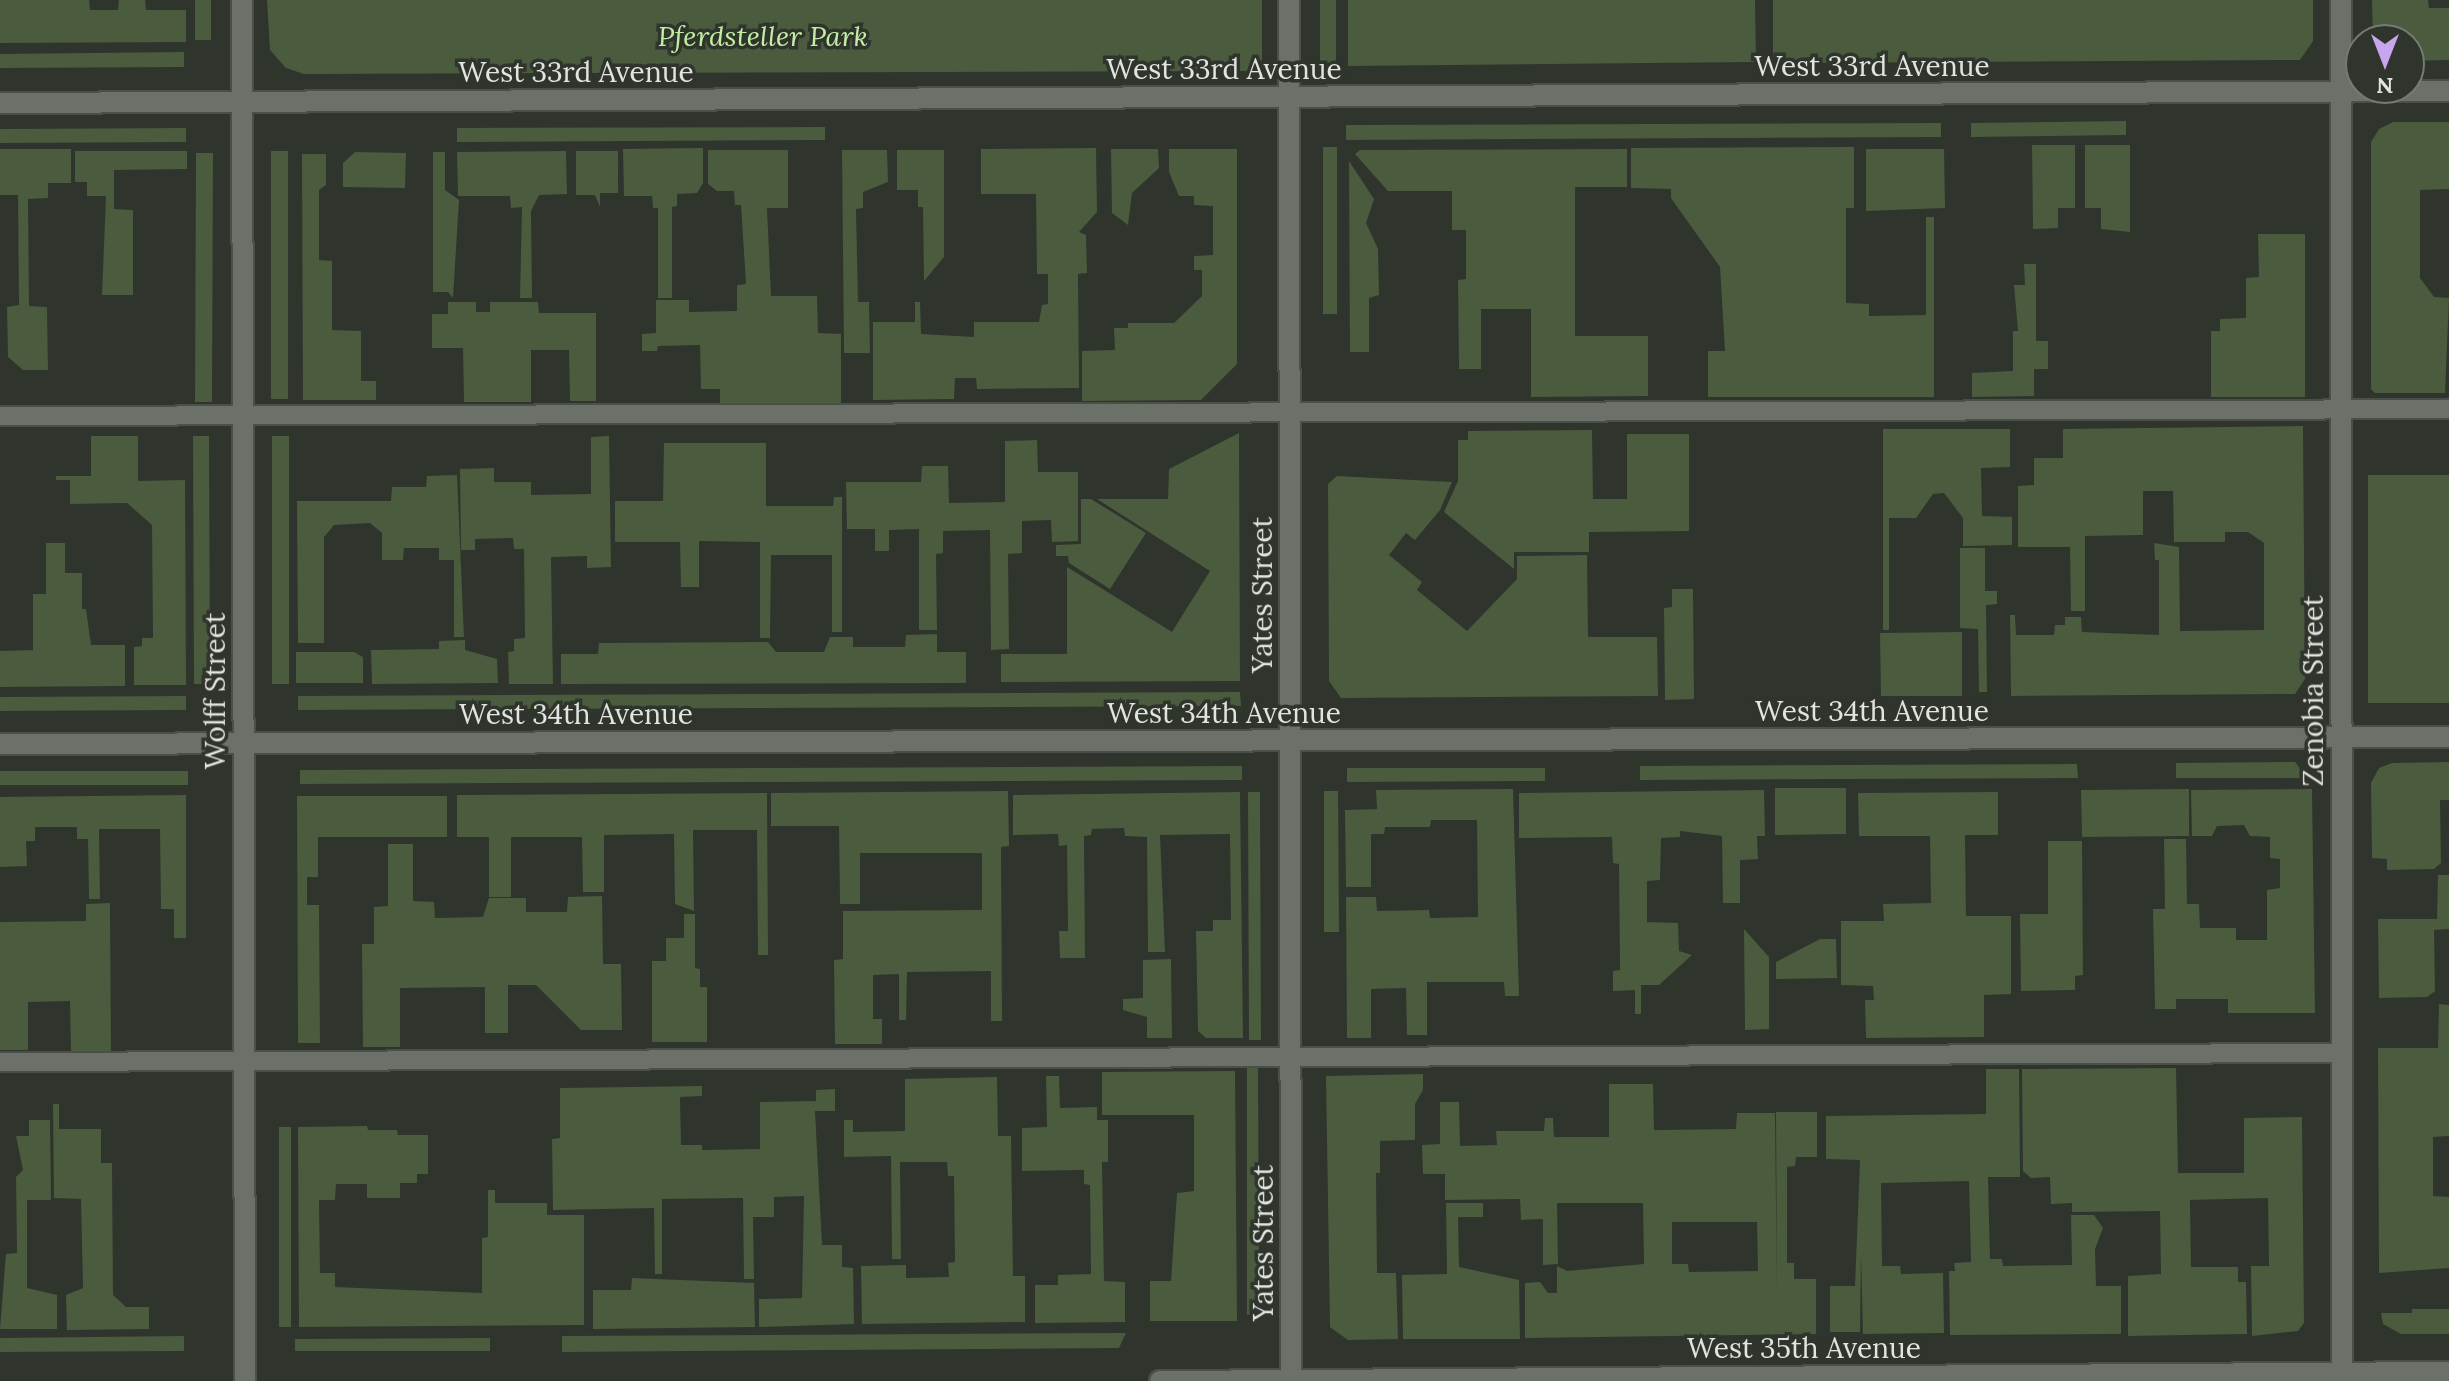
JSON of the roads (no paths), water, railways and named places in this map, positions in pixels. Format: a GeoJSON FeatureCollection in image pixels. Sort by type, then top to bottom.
{"type":"FeatureCollection","features":[{"type":"Feature","properties":{"kind":"street","name":"Wolff Street"},"geometry":{"type":"LineString","coordinates":[[242,0],[245,1381]]}},
{"type":"Feature","properties":{"kind":"street","name":"Yates Street"},"geometry":{"type":"LineString","coordinates":[[1289,0],[1291,1380]]}},
{"type":"Feature","properties":{"kind":"street","name":"Zenobia Street"},"geometry":{"type":"LineString","coordinates":[[2341,0],[2342,1376]]}},
{"type":"Feature","properties":{"kind":"street","name":"West 33rd Avenue"},"geometry":{"type":"LineString","coordinates":[[0,103],[2449,91]]}},
{"type":"Feature","properties":{"kind":"street","name":"West 34th Avenue"},"geometry":{"type":"LineString","coordinates":[[0,744],[2449,737]]}},
{"type":"Feature","properties":{"kind":"street","name":"West 35th Avenue"},"geometry":{"type":"LineString","coordinates":[[1160,1381],[2342,1376],[2449,1372]]}},
{"type":"Feature","properties":{"kind":"lane"},"geometry":{"type":"LineString","coordinates":[[0,416],[2449,409]]}},
{"type":"Feature","properties":{"kind":"lane"},"geometry":{"type":"LineString","coordinates":[[0,1062],[2341,1053]]}},
{"type":"Feature","properties":{"kind":"park label","name":"Pferdsteller Park"},"geometry":{"type":"Point","coordinates":[763,36]}}]}
